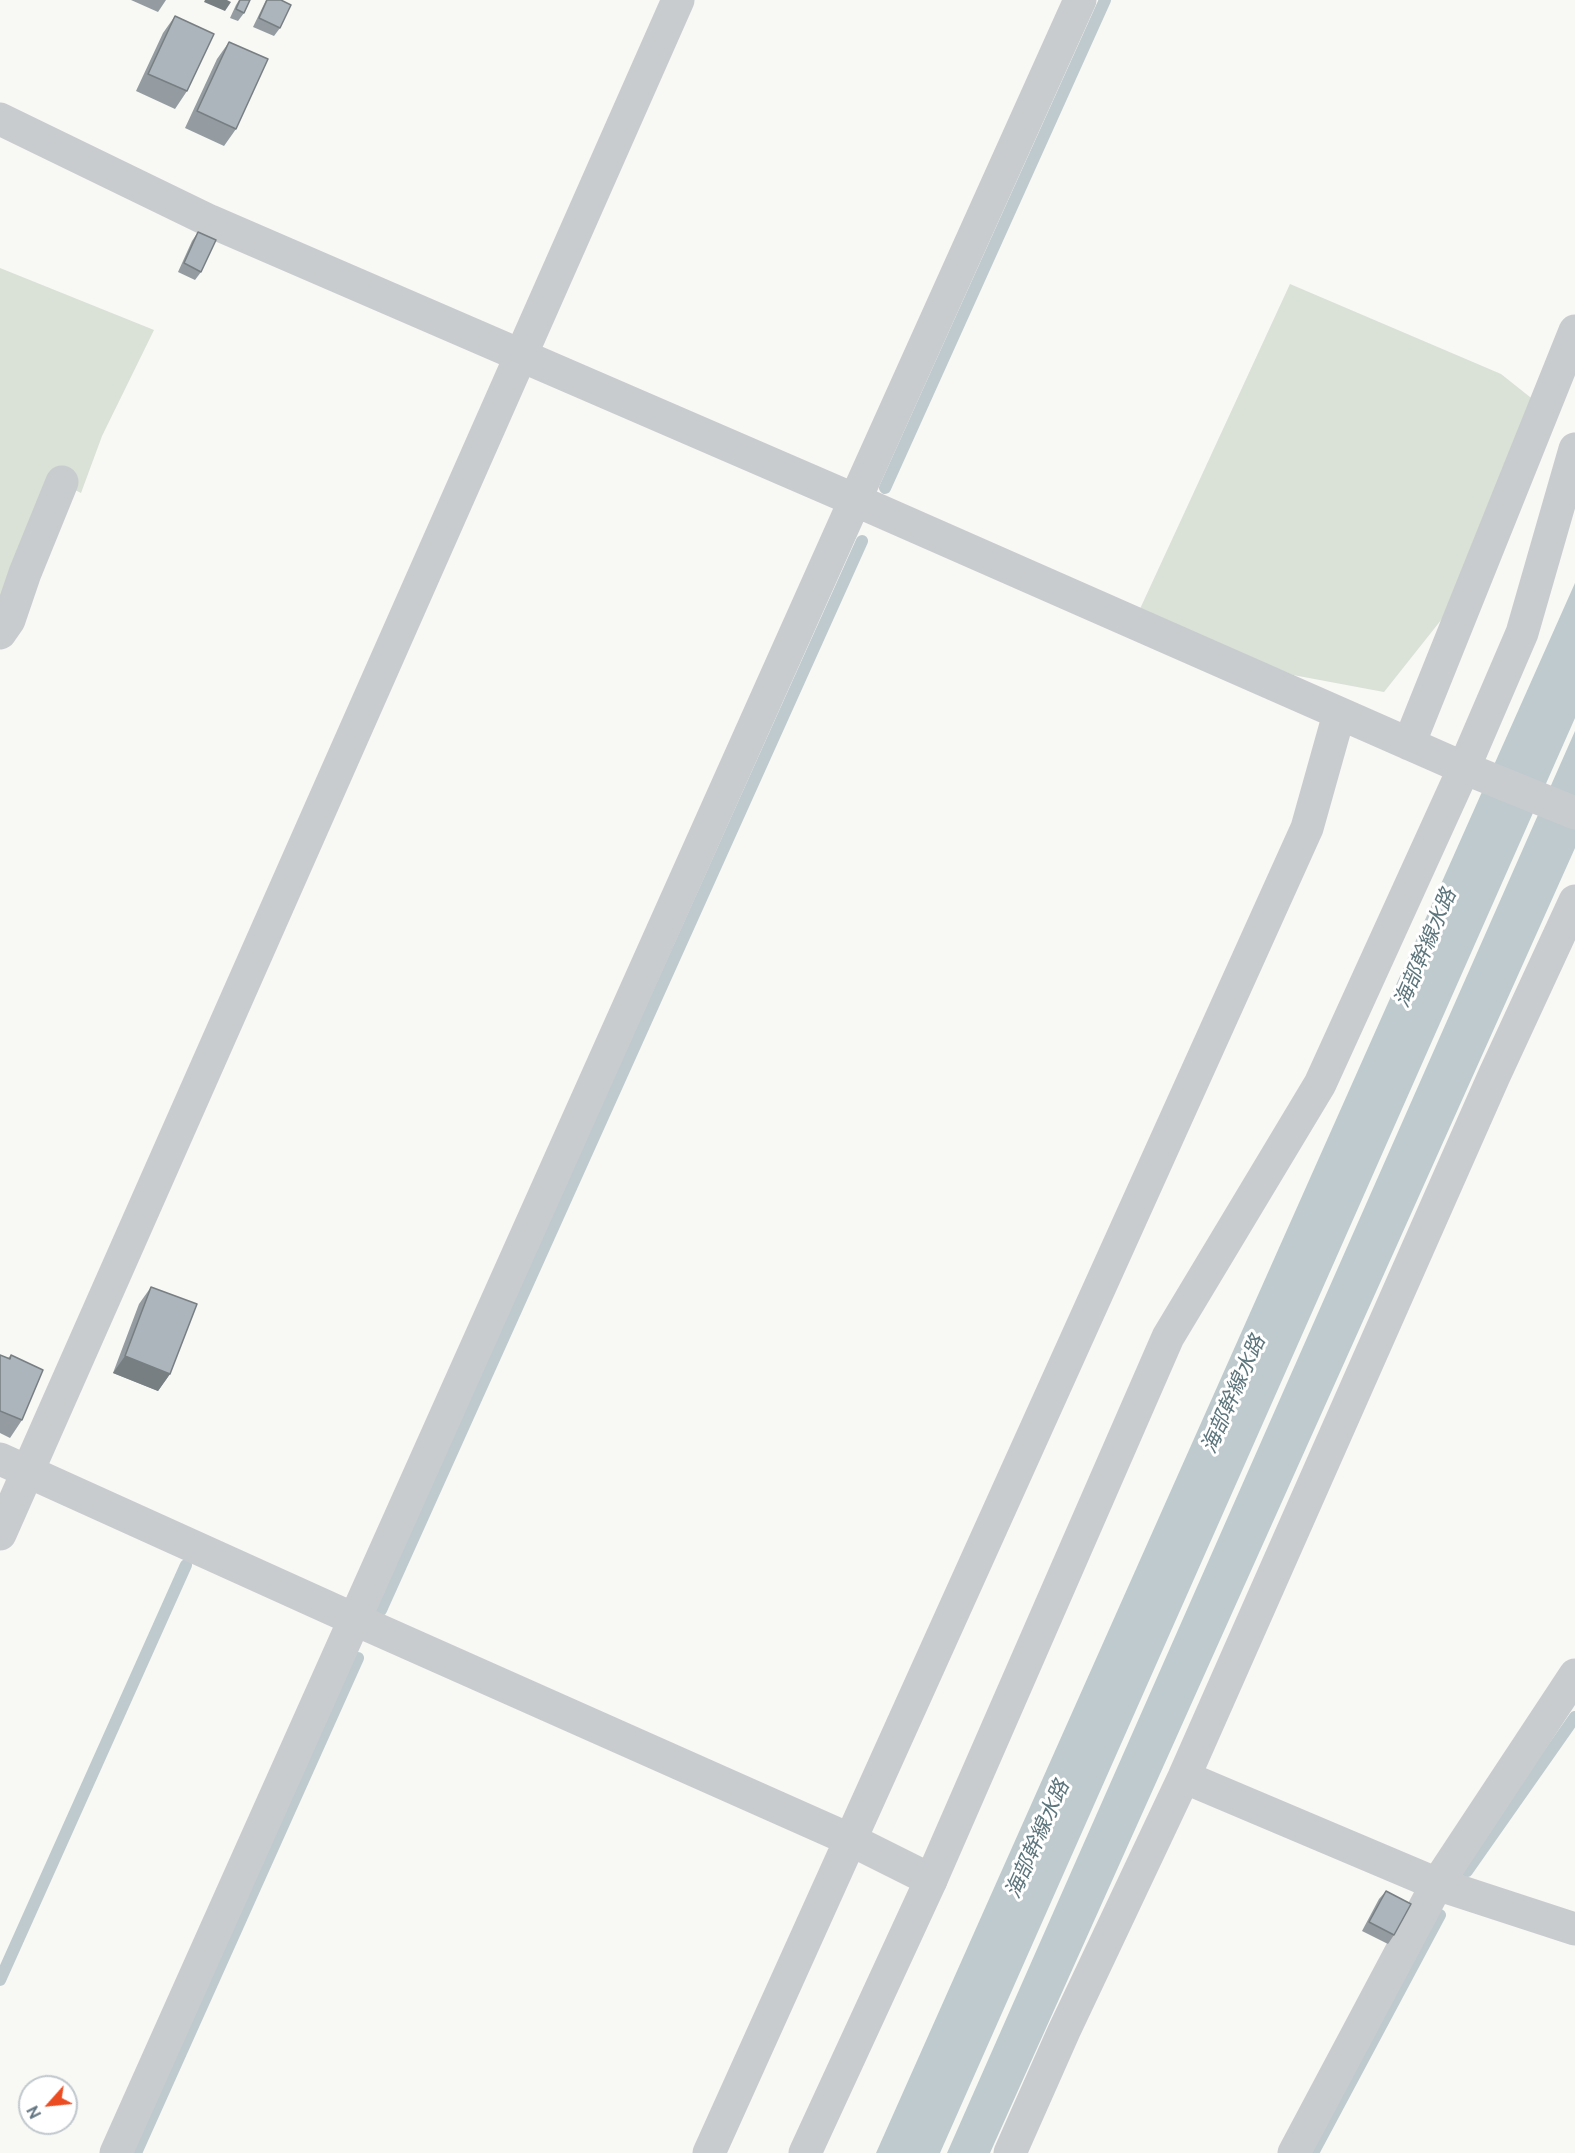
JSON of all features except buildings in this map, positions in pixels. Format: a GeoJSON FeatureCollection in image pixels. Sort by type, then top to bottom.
{"type":"FeatureCollection","features":[{"type":"Feature","properties":{"kind":"street"},"geometry":{"type":"LineString","coordinates":[[0,1534],[14,1465],[521,356],[678,0]]}},
{"type":"Feature","properties":{"kind":"street"},"geometry":{"type":"LineString","coordinates":[[116,2153],[1080,0]]}},
{"type":"Feature","properties":{"kind":"street"},"geometry":{"type":"LineString","coordinates":[[0,119],[210,221],[855,500],[1408,744],[1575,813]]}},
{"type":"Feature","properties":{"kind":"street"},"geometry":{"type":"LineString","coordinates":[[1408,744],[1575,331]]}},
{"type":"Feature","properties":{"kind":"street"},"geometry":{"type":"LineString","coordinates":[[805,2153],[931,1880],[1168,1337],[1320,1084],[1475,773],[1522,633],[1575,449]]}},
{"type":"Feature","properties":{"kind":"street"},"geometry":{"type":"LineString","coordinates":[[0,633],[9,620],[25,573],[62,482]]}},
{"type":"Feature","properties":{"kind":"street"},"geometry":{"type":"LineString","coordinates":[[709,2153],[1307,828],[1339,714]]}},
{"type":"Feature","properties":{"kind":"street"},"geometry":{"type":"LineString","coordinates":[[1010,2153],[1064,2031],[1184,1777],[1494,1076],[1575,901]]}},
{"type":"Feature","properties":{"kind":"street"},"geometry":{"type":"LineString","coordinates":[[14,1465],[851,1840],[931,1880]]}},
{"type":"Feature","properties":{"kind":"street"},"geometry":{"type":"LineString","coordinates":[[1294,2153],[1437,1884],[1575,1676]]}},
{"type":"Feature","properties":{"kind":"street"},"geometry":{"type":"LineString","coordinates":[[1184,1777],[1437,1884],[1575,1929]]}},
{"type":"Feature","properties":{"kind":"shaded area"},"geometry":{"type":"Polygon","coordinates":[[[0,268],[154,330],[102,436],[81,493],[53,479],[0,619],[0,268]]]}},
{"type":"Feature","properties":{"kind":"shaded area"},"geometry":{"type":"Polygon","coordinates":[[[1290,284],[1501,374],[1540,405],[1453,605],[1384,692],[1293,675],[1139,611],[1290,284]]]}},
{"type":"Feature","properties":{"kind":"water","name":"海部幹線水路"},"geometry":{"type":"Polygon","coordinates":[[[1575,583],[1575,718],[940,2153],[876,2153],[1575,583]]]}},
{"type":"Feature","properties":{"kind":"water"},"geometry":{"type":"Polygon","coordinates":[[[1575,731],[1575,848],[990,2153],[947,2153],[1575,731]]]}},
{"type":"Feature","properties":{"kind":"waterway"},"geometry":{"type":"LineString","coordinates":[[885,488],[1105,0]]}},
{"type":"Feature","properties":{"kind":"waterway"},"geometry":{"type":"LineString","coordinates":[[381,1610],[862,541]]}},
{"type":"Feature","properties":{"kind":"waterway"},"geometry":{"type":"LineString","coordinates":[[0,1980],[186,1565]]}},
{"type":"Feature","properties":{"kind":"waterway"},"geometry":{"type":"LineString","coordinates":[[136,2153],[358,1658]]}},
{"type":"Feature","properties":{"kind":"waterway"},"geometry":{"type":"LineString","coordinates":[[1467,1871],[1575,1717]]}},
{"type":"Feature","properties":{"kind":"waterway"},"geometry":{"type":"LineString","coordinates":[[1313,2153],[1440,1915]]}}]}
